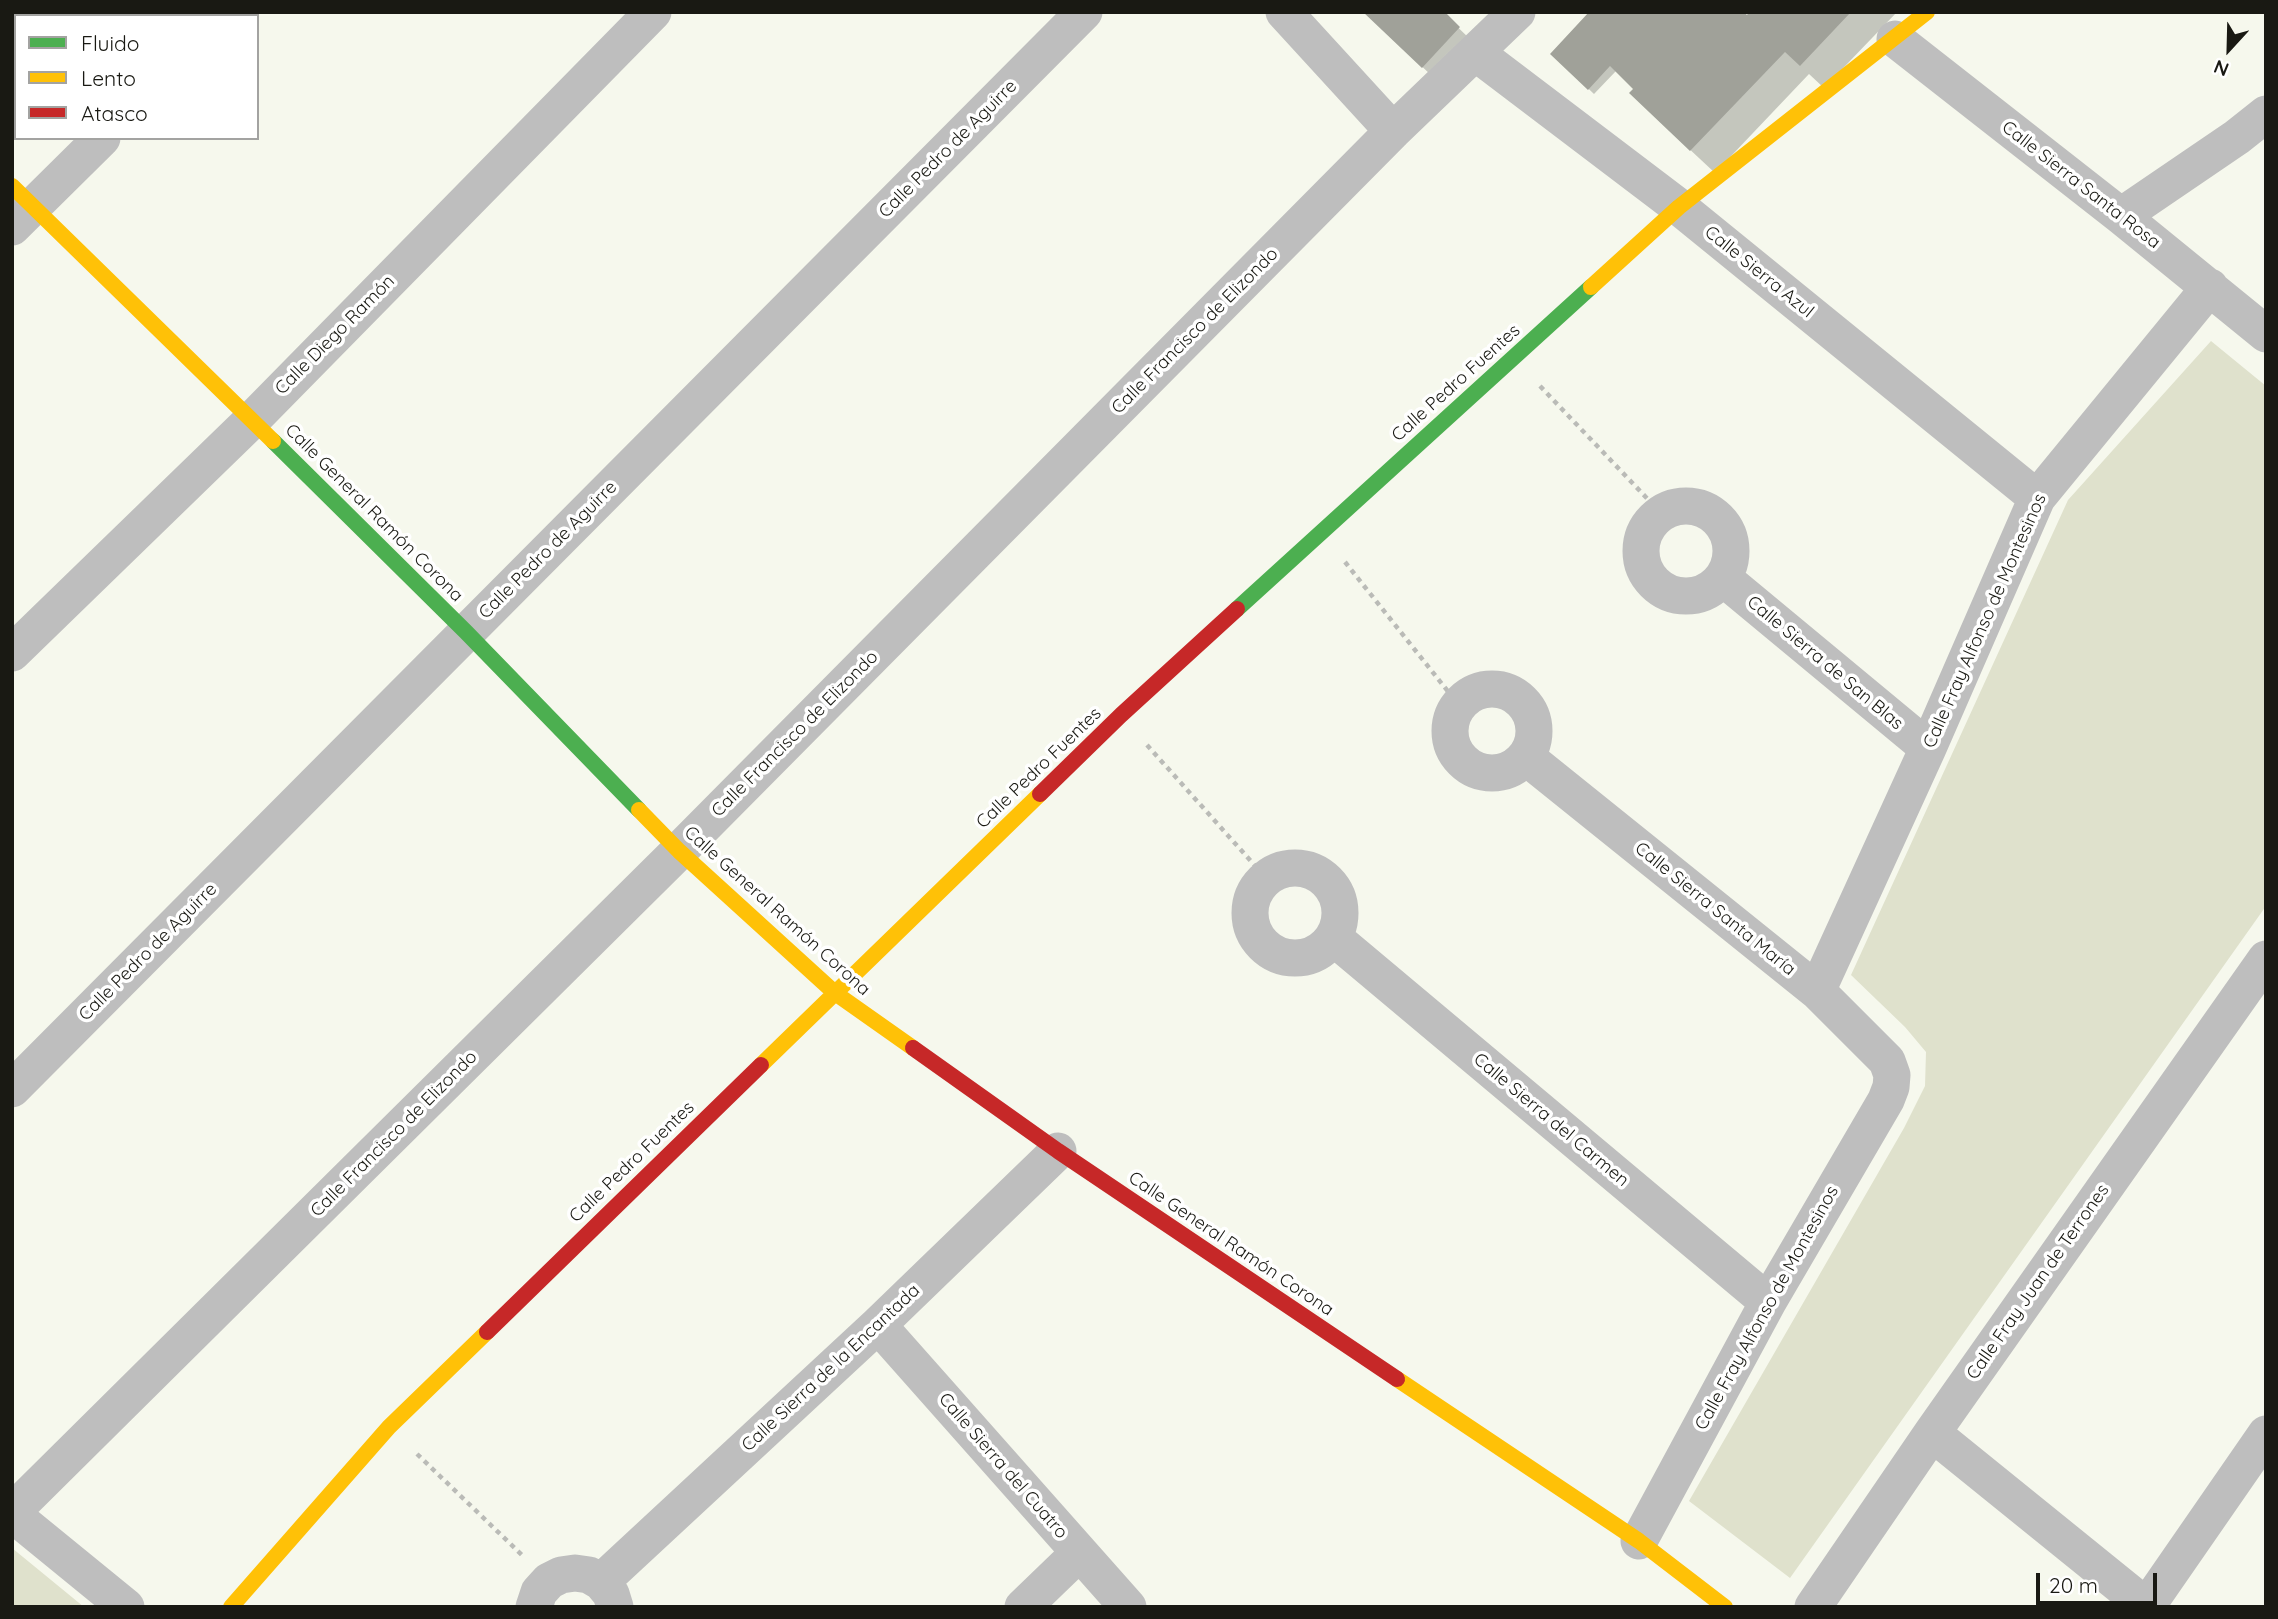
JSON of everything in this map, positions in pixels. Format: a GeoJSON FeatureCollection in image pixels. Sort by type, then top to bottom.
{"type":"FeatureCollection","features":[{"type":"Feature","properties":{"kind":"street","name":"Calle Diego Ramón"},"geometry":{"type":"LineString","coordinates":[[12,653],[252,420],[653,12]]}},
{"type":"Feature","properties":{"kind":"street","name":"Calle Pedro de Aguirre"},"geometry":{"type":"LineString","coordinates":[[12,1089],[1084,12]]}},
{"type":"Feature","properties":{"kind":"street"},"geometry":{"type":"LineString","coordinates":[[1284,12],[1393,131]]}},
{"type":"Feature","properties":{"kind":"street","name":"Calle Francisco de Elizondo"},"geometry":{"type":"LineString","coordinates":[[12,1513],[679,851],[1393,131],[1517,12]]}},
{"type":"Feature","properties":{"kind":"street","name":"Calle Pedro Fuentes"},"geometry":{"type":"LineString","coordinates":[[231,1607],[389,1427],[1121,716],[1679,207],[1927,12]]}},
{"type":"Feature","properties":{"kind":"street","name":"Calle Sierra Santa Rosa"},"geometry":{"type":"LineString","coordinates":[[1895,39],[2121,216],[2266,334]]}},
{"type":"Feature","properties":{"kind":"street","name":"Calle Sierra Azul"},"geometry":{"type":"LineString","coordinates":[[1476,52],[1679,207],[2037,498]]}},
{"type":"Feature","properties":{"kind":"street"},"geometry":{"type":"LineString","coordinates":[[2121,216],[2237,137],[2266,114]]}},
{"type":"Feature","properties":{"kind":"street"},"geometry":{"type":"LineString","coordinates":[[19,207],[100,140]]}},
{"type":"Feature","properties":{"kind":"street","name":"Calle General Ramón Corona"},"geometry":{"type":"LineString","coordinates":[[19,207],[252,420],[466,632],[679,851],[835,993],[1058,1151],[1639,1541],[1726,1607]]}},
{"type":"Feature","properties":{"kind":"street","name":"Calle Fray Alfonso de Montesinos"},"geometry":{"type":"LineString","coordinates":[[1817,991],[1928,748],[2037,498],[2210,287]]}},
{"type":"Feature","properties":{"kind":"street"},"geometry":{"type":"LineString","coordinates":[[1692,506],[1713,514],[1726,529],[1731,545],[1730,563],[1723,578],[1711,589],[1682,596],[1663,589],[1651,579],[1642,560],[1642,541],[1648,526],[1661,513],[1673,508],[1692,506]]}},
{"type":"Feature","properties":{"kind":"street","name":"Calle Sierra de San Blas"},"geometry":{"type":"LineString","coordinates":[[1723,578],[1928,748]]}},
{"type":"Feature","properties":{"kind":"street"},"geometry":{"type":"LineString","coordinates":[[1497,688],[1511,693],[1523,702],[1531,714],[1534,729],[1532,744],[1526,757],[1501,772],[1486,773],[1460,760],[1452,747],[1449,732],[1450,718],[1458,704],[1469,694],[1482,689],[1497,688]]}},
{"type":"Feature","properties":{"kind":"street","name":"Calle Sierra Santa María"},"geometry":{"type":"LineString","coordinates":[[1526,757],[1817,991],[1886,1061],[1892,1075]]}},
{"type":"Feature","properties":{"kind":"street"},"geometry":{"type":"LineString","coordinates":[[1280,870],[1311,870],[1325,879],[1335,891],[1340,907],[1339,923],[1334,938],[1323,949],[1309,956],[1293,958],[1278,956],[1264,948],[1255,935],[1250,912],[1255,890],[1266,878],[1280,870]]}},
{"type":"Feature","properties":{"kind":"street","name":"Calle Sierra del Carmen"},"geometry":{"type":"LineString","coordinates":[[1334,938],[1768,1301]]}},
{"type":"Feature","properties":{"kind":"street","name":"Calle Fray Juan de Terrones"},"geometry":{"type":"LineString","coordinates":[[1813,1607],[1932,1433],[2266,959]]}},
{"type":"Feature","properties":{"kind":"street","name":"Calle Fray Alfonso de Montesinos"},"geometry":{"type":"LineString","coordinates":[[1639,1541],[1768,1301],[1886,1101],[1892,1075]]}},
{"type":"Feature","properties":{"kind":"street","name":"Calle Sierra de la Encantada"},"geometry":{"type":"LineString","coordinates":[[541,1594],[561,1575],[575,1573],[589,1575],[608,1595],[878,1325],[1058,1151]]}},
{"type":"Feature","properties":{"kind":"street","name":"Calle Sierra del Cuatro"},"geometry":{"type":"LineString","coordinates":[[878,1325],[1128,1607]]}},
{"type":"Feature","properties":{"kind":"street"},"geometry":{"type":"LineString","coordinates":[[1932,1433],[2147,1606],[2266,1434]]}},
{"type":"Feature","properties":{"kind":"street"},"geometry":{"type":"LineString","coordinates":[[12,1513],[126,1607]]}},
{"type":"Feature","properties":{"kind":"street"},"geometry":{"type":"LineString","coordinates":[[1023,1607],[1079,1553]]}},
{"type":"Feature","properties":{"kind":"path"},"geometry":{"type":"LineString","coordinates":[[1512,358],[1661,513]]}},
{"type":"Feature","properties":{"kind":"path"},"geometry":{"type":"LineString","coordinates":[[1321,532],[1458,704]]}},
{"type":"Feature","properties":{"kind":"path"},"geometry":{"type":"LineString","coordinates":[[1121,716],[1266,878]]}},
{"type":"Feature","properties":{"kind":"path"},"geometry":{"type":"LineString","coordinates":[[389,1427],[541,1594]]}},
{"type":"Feature","properties":{"kind":"green space"},"geometry":{"type":"Polygon","coordinates":[[[2211,341],[2266,386],[2266,906],[1790,1578],[1689,1501],[1904,1128],[1925,1086],[1926,1052],[1905,1027],[1851,975],[2068,500],[2211,341]]]}},
{"type":"Feature","properties":{"kind":"green space"},"geometry":{"type":"Polygon","coordinates":[[[12,1548],[84,1607],[12,1607],[12,1548]]]}},
{"type":"Feature","properties":{"kind":"building"},"geometry":{"type":"Polygon","coordinates":[[[1363,12],[1445,12],[1460,27],[1422,68],[1363,12]]]}},
{"type":"Feature","properties":{"kind":"building"},"geometry":{"type":"Polygon","coordinates":[[[1589,12],[1744,12],[1747,15],[1749,12],[1851,12],[1800,66],[1785,52],[1690,151],[1629,93],[1633,89],[1610,66],[1588,90],[1550,54],[1589,12]]]}},
{"type":"Feature","properties":{"kind":"traffic: fast"},"geometry":{"type":"LineString","coordinates":[[1237,609],[1591,287]]}},
{"type":"Feature","properties":{"kind":"traffic: fast"},"geometry":{"type":"LineString","coordinates":[[273,441],[466,632],[639,810]]}},
{"type":"Feature","properties":{"kind":"traffic: slow"},"geometry":{"type":"LineString","coordinates":[[1591,287],[1679,207],[1927,12]]}},
{"type":"Feature","properties":{"kind":"traffic: slow"},"geometry":{"type":"LineString","coordinates":[[12,186],[273,441]]}},
{"type":"Feature","properties":{"kind":"traffic: slow"},"geometry":{"type":"LineString","coordinates":[[761,1065],[1040,794]]}},
{"type":"Feature","properties":{"kind":"traffic: slow"},"geometry":{"type":"LineString","coordinates":[[639,810],[679,851],[835,993],[913,1048]]}},
{"type":"Feature","properties":{"kind":"traffic: slow"},"geometry":{"type":"LineString","coordinates":[[231,1607],[389,1427],[487,1332]]}},
{"type":"Feature","properties":{"kind":"traffic: slow"},"geometry":{"type":"LineString","coordinates":[[1397,1379],[1639,1541],[1725,1607]]}},
{"type":"Feature","properties":{"kind":"traffic: jam"},"geometry":{"type":"LineString","coordinates":[[1040,794],[1121,715],[1237,609]]}},
{"type":"Feature","properties":{"kind":"traffic: jam"},"geometry":{"type":"LineString","coordinates":[[913,1048],[1058,1151],[1397,1379]]}},
{"type":"Feature","properties":{"kind":"traffic: jam"},"geometry":{"type":"LineString","coordinates":[[487,1332],[761,1065]]}}]}
